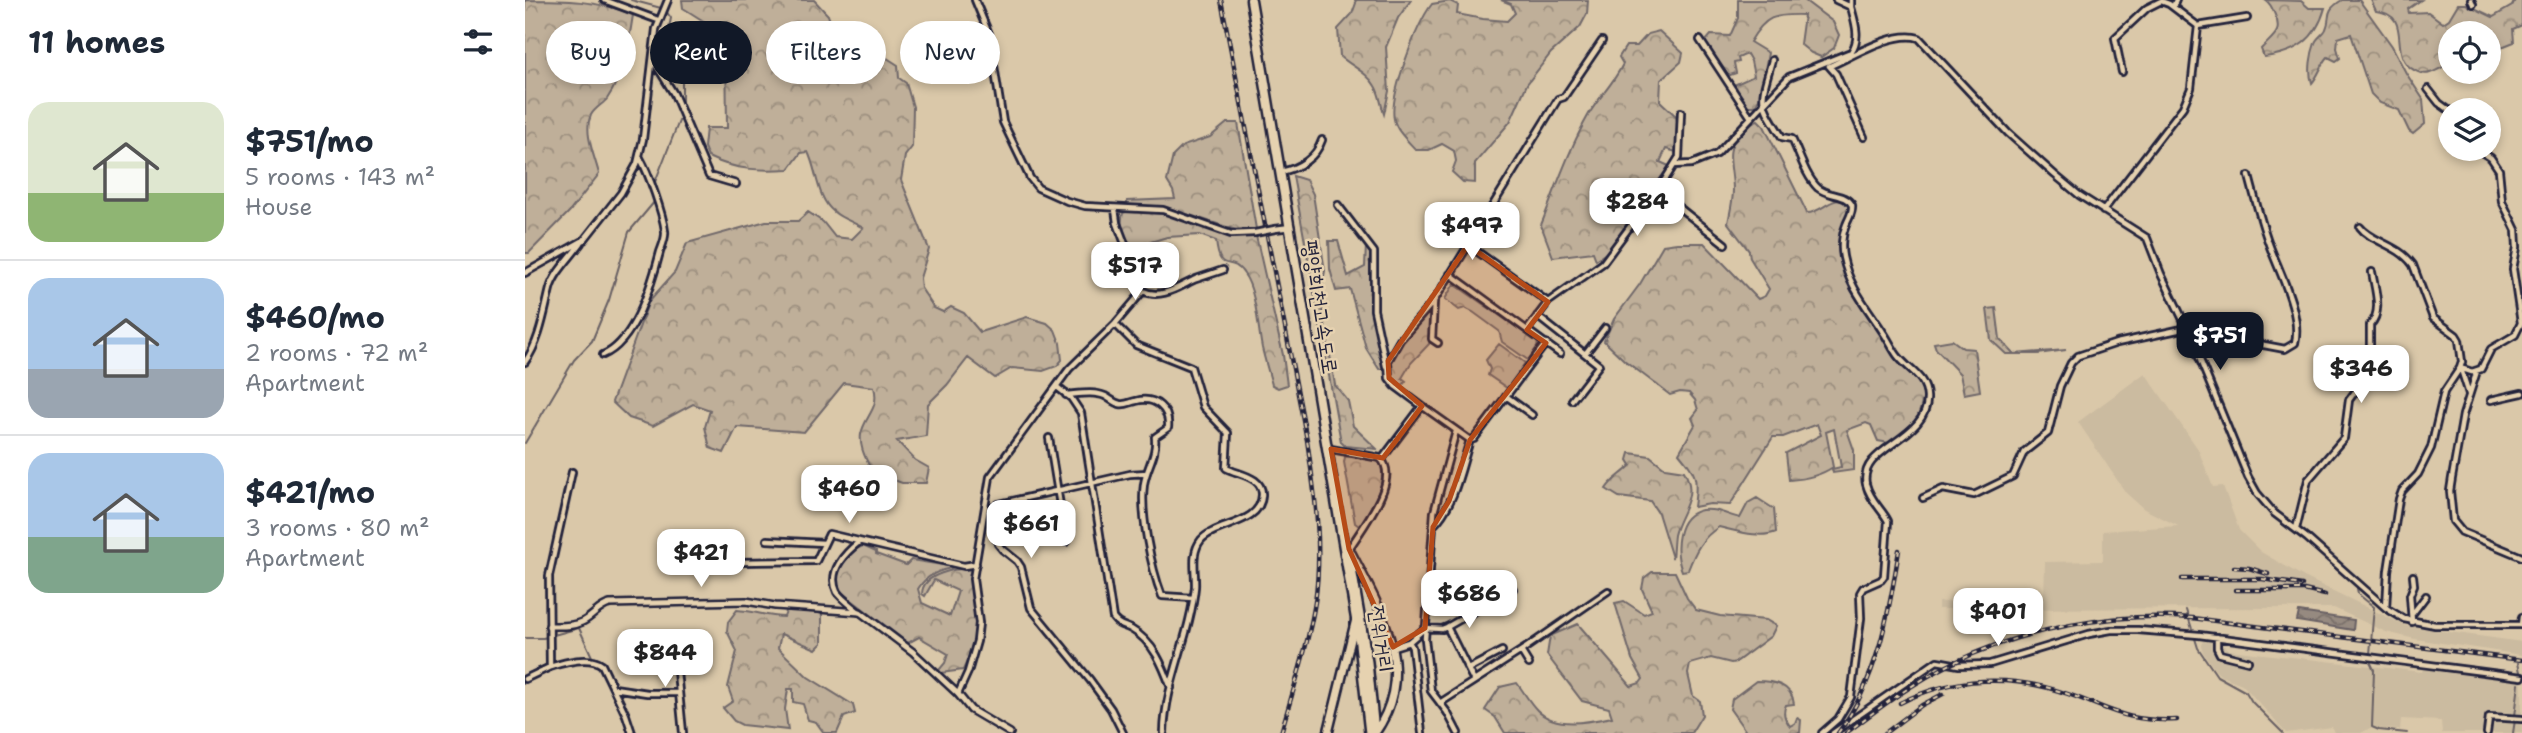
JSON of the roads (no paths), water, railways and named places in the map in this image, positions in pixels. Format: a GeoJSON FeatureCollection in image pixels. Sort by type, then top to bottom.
{"type":"FeatureCollection","features":[{"type":"Feature","properties":{"kind":"highway","name":"평양희천고속도로"},"geometry":{"type":"LineString","coordinates":[[1253,0],[1356,620]]}},
{"type":"Feature","properties":{"kind":"highway","name":"평양희천고속도로"},"geometry":{"type":"LineString","coordinates":[[1291,227],[1349,550]]}},
{"type":"Feature","properties":{"kind":"main road","name":"전위거리"},"geometry":{"type":"LineString","coordinates":[[1349,550],[1366,649],[1371,720],[1369,733]]}},
{"type":"Feature","properties":{"kind":"main road"},"geometry":{"type":"LineString","coordinates":[[1349,550],[1374,599],[1393,647],[1396,676],[1392,700],[1388,714],[1375,733]]}},
{"type":"Feature","properties":{"kind":"main road","name":"전위거리"},"geometry":{"type":"LineString","coordinates":[[1356,620],[1375,733]]}},
{"type":"Feature","properties":{"kind":"main road"},"geometry":{"type":"LineString","coordinates":[[1328,733],[1356,620]]}},
{"type":"Feature","properties":{"kind":"street"},"geometry":{"type":"LineString","coordinates":[[604,0],[659,20],[669,0]]}},
{"type":"Feature","properties":{"kind":"street"},"geometry":{"type":"LineString","coordinates":[[975,0],[989,34],[1003,122],[1030,178],[1038,188],[1067,201],[1115,209],[1163,209],[1231,234],[1291,227]]}},
{"type":"Feature","properties":{"kind":"street"},"geometry":{"type":"LineString","coordinates":[[1836,0],[1851,7]]}},
{"type":"Feature","properties":{"kind":"street"},"geometry":{"type":"LineString","coordinates":[[1828,65],[1855,47],[1857,34],[1851,0]]}},
{"type":"Feature","properties":{"kind":"street"},"geometry":{"type":"LineString","coordinates":[[2173,7],[2176,0]]}},
{"type":"Feature","properties":{"kind":"street"},"geometry":{"type":"LineString","coordinates":[[2122,72],[2115,38],[2135,18],[2157,2],[2161,1],[2173,7],[2198,26],[2247,18]]}},
{"type":"Feature","properties":{"kind":"street"},"geometry":{"type":"LineString","coordinates":[[2103,211],[2183,107],[2191,88],[2198,26]]}},
{"type":"Feature","properties":{"kind":"street"},"geometry":{"type":"LineString","coordinates":[[1674,165],[1692,164],[1717,154],[1789,77],[1828,65],[1896,37],[1911,35],[1919,38],[2008,133],[2079,195],[2147,238],[2161,274],[2200,355],[2227,427],[2257,493],[2273,513],[2296,529],[2386,608],[2412,622],[2435,625],[2521,625],[2522,617]]}},
{"type":"Feature","properties":{"kind":"street"},"geometry":{"type":"LineString","coordinates":[[1700,40],[1750,116]]}},
{"type":"Feature","properties":{"kind":"street"},"geometry":{"type":"LineString","coordinates":[[1387,370],[1388,361],[1400,340],[1434,301],[1558,99],[1564,97],[1602,41]]}},
{"type":"Feature","properties":{"kind":"street"},"geometry":{"type":"LineString","coordinates":[[1772,60],[1762,95],[1763,107],[1782,137],[1792,139],[1817,187],[1829,194],[1845,198],[1852,205],[1843,236],[1843,253],[1853,287],[1897,356],[1922,380],[1927,398],[1926,410],[1919,422],[1898,442],[1878,455],[1867,471],[1867,488],[1888,521],[1884,576],[1863,588],[1860,593],[1861,618],[1851,697],[1838,719],[1822,733]]}},
{"type":"Feature","properties":{"kind":"street"},"geometry":{"type":"LineString","coordinates":[[1828,65],[1836,74],[1864,136]]}},
{"type":"Feature","properties":{"kind":"street"},"geometry":{"type":"LineString","coordinates":[[525,362],[532,352],[544,319],[551,286],[621,193],[640,158],[650,82]]}},
{"type":"Feature","properties":{"kind":"street"},"geometry":{"type":"LineString","coordinates":[[668,84],[709,176],[736,184]]}},
{"type":"Feature","properties":{"kind":"street"},"geometry":{"type":"LineString","coordinates":[[2428,89],[2438,102]]}},
{"type":"Feature","properties":{"kind":"street"},"geometry":{"type":"LineString","coordinates":[[1527,330],[1548,302],[1603,263],[1657,190],[1674,165],[1680,149],[1681,112]]}},
{"type":"Feature","properties":{"kind":"street"},"geometry":{"type":"LineString","coordinates":[[1282,171],[1300,166],[1316,153],[1322,140]]}},
{"type":"Feature","properties":{"kind":"street"},"geometry":{"type":"LineString","coordinates":[[604,355],[613,351],[642,307],[665,234],[655,192],[640,158]]}},
{"type":"Feature","properties":{"kind":"street"},"geometry":{"type":"LineString","coordinates":[[2493,161],[2499,170],[2502,201],[2514,221],[2517,237],[2513,269],[2519,283],[2519,328],[2515,335],[2491,349],[2477,371],[2461,426],[2450,491],[2453,521],[2458,530],[2522,557]]}},
{"type":"Feature","properties":{"kind":"street"},"geometry":{"type":"LineString","coordinates":[[2200,355],[2237,344],[2254,343],[2285,349],[2295,343],[2291,300],[2270,247],[2249,176]]}},
{"type":"Feature","properties":{"kind":"street"},"geometry":{"type":"LineString","coordinates":[[1657,190],[1725,244]]}},
{"type":"Feature","properties":{"kind":"street"},"geometry":{"type":"LineString","coordinates":[[1338,205],[1374,252],[1374,310],[1389,378],[1395,386],[1470,440]]}},
{"type":"Feature","properties":{"kind":"street"},"geometry":{"type":"LineString","coordinates":[[1115,209],[1117,223],[1143,291]]}},
{"type":"Feature","properties":{"kind":"street"},"geometry":{"type":"LineString","coordinates":[[2360,228],[2392,245],[2407,257],[2413,265],[2433,318],[2456,335],[2462,354],[2460,368],[2444,392],[2431,448],[2418,474],[2402,491],[2399,499],[2388,571],[2386,608]]}},
{"type":"Feature","properties":{"kind":"street"},"geometry":{"type":"LineString","coordinates":[[525,274],[584,240]]}},
{"type":"Feature","properties":{"kind":"street"},"geometry":{"type":"LineString","coordinates":[[1468,245],[1548,302]]}},
{"type":"Feature","properties":{"kind":"street"},"geometry":{"type":"LineString","coordinates":[[1143,291],[1153,294],[1180,289],[1195,279],[1223,270]]}},
{"type":"Feature","properties":{"kind":"street"},"geometry":{"type":"LineString","coordinates":[[2296,529],[2308,480],[2343,441],[2349,400],[2368,368],[2370,325],[2376,320],[2378,313],[2372,272]]}},
{"type":"Feature","properties":{"kind":"street"},"geometry":{"type":"LineString","coordinates":[[1450,274],[1560,354]]}},
{"type":"Feature","properties":{"kind":"street"},"geometry":{"type":"LineString","coordinates":[[958,694],[977,641],[979,623],[973,579],[990,477],[1069,369],[1115,324],[1143,291]]}},
{"type":"Feature","properties":{"kind":"street"},"geometry":{"type":"LineString","coordinates":[[1434,301],[1432,339],[1438,343]]}},
{"type":"Feature","properties":{"kind":"street"},"geometry":{"type":"LineString","coordinates":[[1537,316],[1599,365],[1572,400]]}},
{"type":"Feature","properties":{"kind":"street"},"geometry":{"type":"LineString","coordinates":[[1115,324],[1136,345],[1191,367],[1203,407],[1228,433],[1226,468],[1256,481],[1261,486],[1259,505],[1243,521],[1201,539],[1195,551],[1193,598],[1167,698],[1164,733]]}},
{"type":"Feature","properties":{"kind":"street"},"geometry":{"type":"LineString","coordinates":[[1585,354],[1605,328]]}},
{"type":"Feature","properties":{"kind":"street"},"geometry":{"type":"LineString","coordinates":[[1923,498],[1943,489],[1974,495],[2013,476],[2024,452],[2048,433],[2060,386],[2071,363],[2078,356],[2117,343],[2187,328]]}},
{"type":"Feature","properties":{"kind":"street"},"geometry":{"type":"LineString","coordinates":[[1433,527],[1441,519],[1449,501],[1470,440],[1474,439],[1546,343]]}},
{"type":"Feature","properties":{"kind":"street"},"geometry":{"type":"LineString","coordinates":[[2460,368],[2477,371]]}},
{"type":"Feature","properties":{"kind":"street"},"geometry":{"type":"LineString","coordinates":[[2460,368],[2470,395]]}},
{"type":"Feature","properties":{"kind":"street"},"geometry":{"type":"LineString","coordinates":[[1056,387],[1071,398],[1081,413],[1113,618],[1119,626],[1130,628],[1153,648],[1160,658],[1171,689]]}},
{"type":"Feature","properties":{"kind":"street"},"geometry":{"type":"LineString","coordinates":[[2491,400],[2522,393]]}},
{"type":"Feature","properties":{"kind":"street"},"geometry":{"type":"LineString","coordinates":[[1066,395],[1099,394],[1127,405],[1139,400],[1153,401],[1167,414],[1168,428],[1155,437],[1156,450],[1147,473],[1144,502],[1149,548],[1162,596],[1193,598]]}},
{"type":"Feature","properties":{"kind":"street"},"geometry":{"type":"LineString","coordinates":[[1506,396],[1532,415]]}},
{"type":"Feature","properties":{"kind":"street"},"geometry":{"type":"LineString","coordinates":[[1382,459],[1422,406]]}},
{"type":"Feature","properties":{"kind":"street"},"geometry":{"type":"LineString","coordinates":[[1455,431],[1434,512],[1433,553],[1425,628],[1431,691],[1458,733]]}},
{"type":"Feature","properties":{"kind":"street"},"geometry":{"type":"LineString","coordinates":[[1049,438],[1066,542]]}},
{"type":"Feature","properties":{"kind":"street"},"geometry":{"type":"LineString","coordinates":[[1331,449],[1382,459]]}},
{"type":"Feature","properties":{"kind":"street"},"geometry":{"type":"LineString","coordinates":[[1349,550],[1385,486],[1386,467],[1382,459]]}},
{"type":"Feature","properties":{"kind":"street"},"geometry":{"type":"LineString","coordinates":[[551,667],[548,576],[572,472]]}},
{"type":"Feature","properties":{"kind":"street"},"geometry":{"type":"LineString","coordinates":[[1123,733],[1111,709],[1090,680],[1038,619],[1025,593],[1021,567],[1002,549],[993,525],[993,508],[999,504],[1130,474],[1147,473]]}},
{"type":"Feature","properties":{"kind":"street"},"geometry":{"type":"LineString","coordinates":[[740,562],[816,561],[829,534],[964,566],[977,563]]}},
{"type":"Feature","properties":{"kind":"street"},"geometry":{"type":"LineString","coordinates":[[767,540],[824,543]]}},
{"type":"Feature","properties":{"kind":"street"},"geometry":{"type":"LineString","coordinates":[[859,542],[842,557],[835,576],[837,591],[913,652],[958,694],[971,710],[1010,733]]}},
{"type":"Feature","properties":{"kind":"street"},"geometry":{"type":"LineString","coordinates":[[2412,622],[2410,595],[2414,585],[2413,576]]}},
{"type":"Feature","properties":{"kind":"street"},"geometry":{"type":"LineString","coordinates":[[1393,647],[1409,642],[1425,628],[1447,627],[1513,589]]}},
{"type":"Feature","properties":{"kind":"street"},"geometry":{"type":"LineString","coordinates":[[1440,703],[1521,652],[1608,591]]}},
{"type":"Feature","properties":{"kind":"street"},"geometry":{"type":"LineString","coordinates":[[2413,614],[2426,596]]}},
{"type":"Feature","properties":{"kind":"street"},"geometry":{"type":"LineString","coordinates":[[549,626],[585,622],[604,605],[610,604],[746,601],[775,606],[860,612]]}},
{"type":"Feature","properties":{"kind":"street"},"geometry":{"type":"LineString","coordinates":[[1447,627],[1474,681]]}},
{"type":"Feature","properties":{"kind":"street"},"geometry":{"type":"LineString","coordinates":[[1833,733],[1937,661],[1959,665],[1990,664],[2089,634],[2111,630],[2191,634],[2522,677]]}},
{"type":"Feature","properties":{"kind":"street"},"geometry":{"type":"LineString","coordinates":[[2217,638],[2220,654],[2248,661]]}},
{"type":"Feature","properties":{"kind":"street"},"geometry":{"type":"LineString","coordinates":[[674,641],[683,733]]}},
{"type":"Feature","properties":{"kind":"street"},"geometry":{"type":"LineString","coordinates":[[1409,642],[1416,669],[1422,733]]}},
{"type":"Feature","properties":{"kind":"street"},"geometry":{"type":"LineString","coordinates":[[1468,668],[1502,651]]}},
{"type":"Feature","properties":{"kind":"street"},"geometry":{"type":"LineString","coordinates":[[1521,652],[1529,664]]}},
{"type":"Feature","properties":{"kind":"street"},"geometry":{"type":"LineString","coordinates":[[525,679],[551,667],[593,660],[602,664],[632,733]]}},
{"type":"Feature","properties":{"kind":"street"},"geometry":{"type":"LineString","coordinates":[[614,687],[647,693],[678,693]]}},
{"type":"Feature","properties":{"kind":"street"},"geometry":{"type":"LineString","coordinates":[[2487,733],[2489,717],[2522,719]]}},
{"type":"Feature","properties":{"kind":"water"},"geometry":{"type":"Polygon","coordinates":[[[2299,612],[2354,620],[2353,630],[2297,621],[2299,612]]]}},
{"type":"Feature","properties":{"kind":"waterway"},"geometry":{"type":"LineString","coordinates":[[631,0],[661,8]]}},
{"type":"Feature","properties":{"kind":"waterway"},"geometry":{"type":"LineString","coordinates":[[666,11],[671,18],[666,44],[682,82],[682,110]]}},
{"type":"Feature","properties":{"kind":"waterway"},"geometry":{"type":"LineString","coordinates":[[657,196],[655,182],[681,116]]}},
{"type":"Feature","properties":{"kind":"waterway"},"geometry":{"type":"LineString","coordinates":[[525,443],[574,360],[592,341],[609,300],[629,232],[655,201]]}},
{"type":"Feature","properties":{"kind":"waterway"},"geometry":{"type":"LineString","coordinates":[[2357,588],[2358,594],[2374,607],[2370,654]]}},
{"type":"Feature","properties":{"kind":"waterway"},"geometry":{"type":"LineString","coordinates":[[2186,610],[2198,648],[2217,676],[2246,692],[2252,702],[2283,733]]}},
{"type":"Feature","properties":{"kind":"waterway"},"geometry":{"type":"LineString","coordinates":[[525,638],[543,638],[579,628],[593,659]]}},
{"type":"Feature","properties":{"kind":"waterway"},"geometry":{"type":"LineString","coordinates":[[2370,661],[2374,670],[2372,727],[2407,733]]}},
{"type":"Feature","properties":{"kind":"waterway"},"geometry":{"type":"LineString","coordinates":[[2518,663],[2520,672]]}},
{"type":"Feature","properties":{"kind":"waterway"},"geometry":{"type":"LineString","coordinates":[[596,664],[604,673]]}},
{"type":"Feature","properties":{"kind":"waterway"},"geometry":{"type":"LineString","coordinates":[[2515,716],[2519,684]]}},
{"type":"Feature","properties":{"kind":"waterway"},"geometry":{"type":"LineString","coordinates":[[2513,733],[2515,720]]}},
{"type":"Feature","properties":{"kind":"railway"},"geometry":{"type":"LineString","coordinates":[[1221,0],[1307,440],[1317,521],[1315,602],[1281,733]]}},
{"type":"Feature","properties":{"kind":"railway"},"geometry":{"type":"LineString","coordinates":[[1838,733],[1863,691],[1872,669],[1886,622],[1899,550]]}},
{"type":"Feature","properties":{"kind":"railway"},"geometry":{"type":"LineString","coordinates":[[2234,567],[2268,574]]}},
{"type":"Feature","properties":{"kind":"railway"},"geometry":{"type":"LineString","coordinates":[[2182,579],[2262,579],[2302,585]]}},
{"type":"Feature","properties":{"kind":"railway"},"geometry":{"type":"LineString","coordinates":[[2235,590],[2304,590],[2325,595]]}},
{"type":"Feature","properties":{"kind":"railway"},"geometry":{"type":"LineString","coordinates":[[1846,733],[1885,704],[1953,663],[2010,640],[2100,620],[2192,618],[2522,660]]}},
{"type":"Feature","properties":{"kind":"railway"},"geometry":{"type":"LineString","coordinates":[[1900,703],[1941,687],[2004,681],[2047,688],[2132,717],[2177,720]]}},
{"type":"Feature","properties":{"kind":"railway"},"geometry":{"type":"LineString","coordinates":[[1885,733],[1922,705],[1943,694]]}}]}
